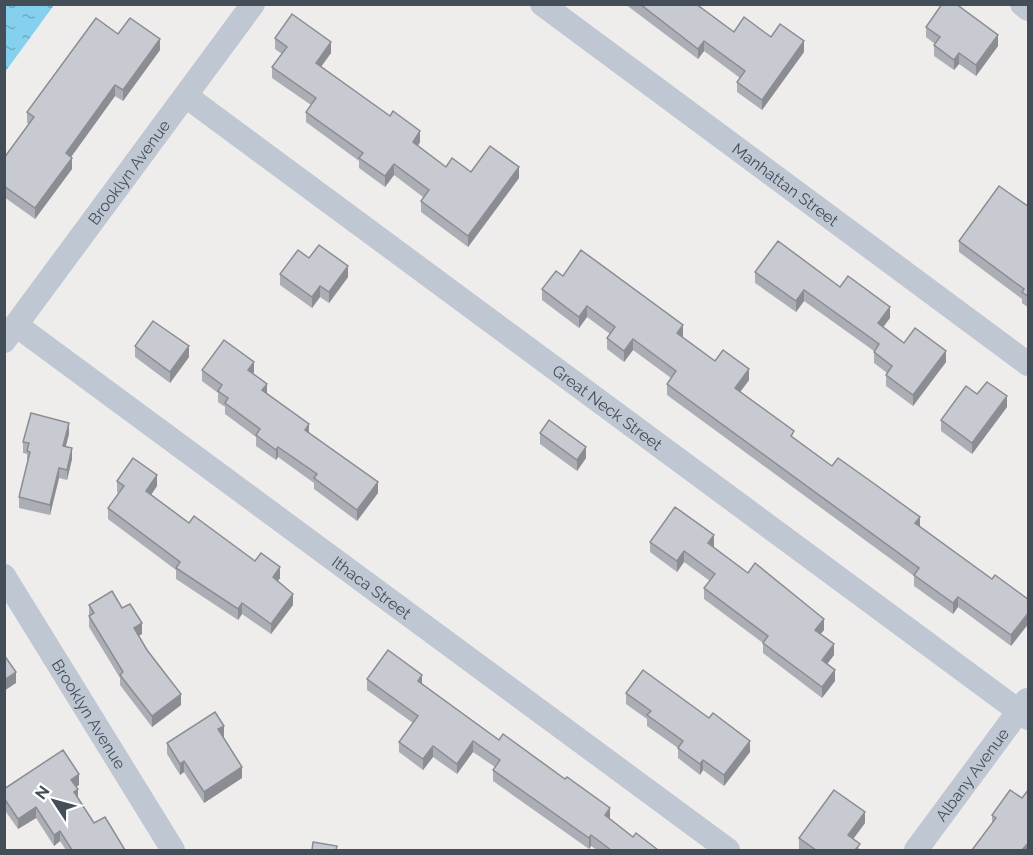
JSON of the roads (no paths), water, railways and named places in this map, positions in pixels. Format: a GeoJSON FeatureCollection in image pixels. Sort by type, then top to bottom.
{"type":"FeatureCollection","features":[{"type":"Feature","properties":{"kind":"street","name":"Brooklyn Avenue"},"geometry":{"type":"LineString","coordinates":[[10,333],[253,4]]}},
{"type":"Feature","properties":{"kind":"street","name":"Manhattan Street"},"geometry":{"type":"LineString","coordinates":[[542,4],[1029,364]]}},
{"type":"Feature","properties":{"kind":"street"},"geometry":{"type":"LineString","coordinates":[[1022,4],[1029,9]]}},
{"type":"Feature","properties":{"kind":"street","name":"Great Neck Street"},"geometry":{"type":"LineString","coordinates":[[186,96],[1025,709]]}},
{"type":"Feature","properties":{"kind":"street","name":"Ithaca Street"},"geometry":{"type":"LineString","coordinates":[[10,333],[728,850]]}},
{"type":"Feature","properties":{"kind":"street","name":"Brooklyn Avenue"},"geometry":{"type":"LineString","coordinates":[[4,576],[173,850]]}},
{"type":"Feature","properties":{"kind":"street","name":"Albany Avenue"},"geometry":{"type":"LineString","coordinates":[[916,850],[1025,709]]}},
{"type":"Feature","properties":{"kind":"water"},"geometry":{"type":"Polygon","coordinates":[[[4,5],[54,5],[5,72],[4,5]]]}}]}
